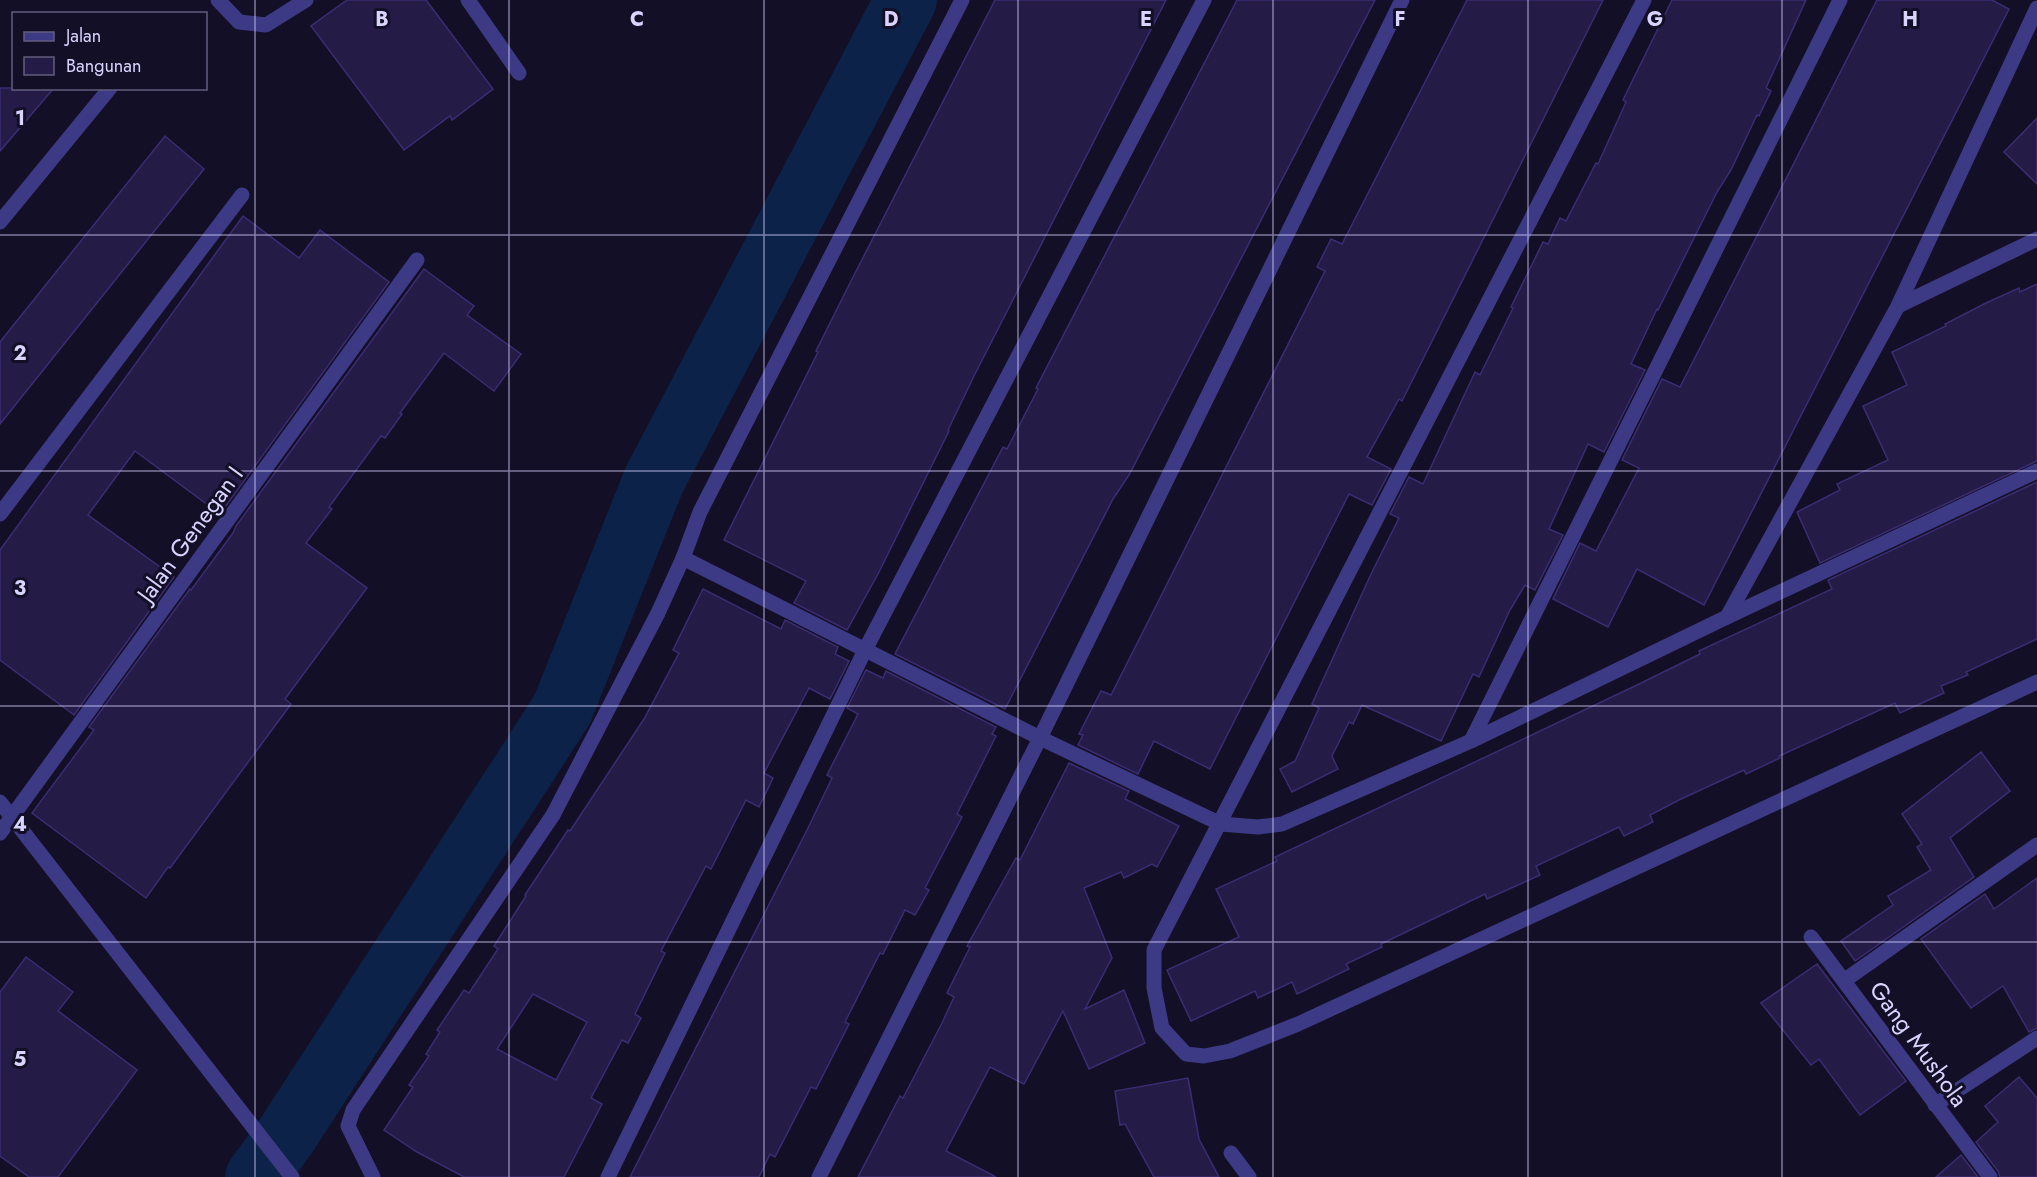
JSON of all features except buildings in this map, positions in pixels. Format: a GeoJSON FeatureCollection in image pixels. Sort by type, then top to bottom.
{"type":"FeatureCollection","features":[{"type":"Feature","properties":{"kind":"street"},"geometry":{"type":"LineString","coordinates":[[218,0],[239,22],[266,25],[306,0]]}},
{"type":"Feature","properties":{"kind":"street"},"geometry":{"type":"LineString","coordinates":[[468,0],[519,73]]}},
{"type":"Feature","properties":{"kind":"street"},"geometry":{"type":"LineString","coordinates":[[374,1177],[348,1126],[353,1110],[553,815],[658,613],[683,558],[699,512],[962,0]]}},
{"type":"Feature","properties":{"kind":"street"},"geometry":{"type":"LineString","coordinates":[[608,1177],[865,650],[1204,0]]}},
{"type":"Feature","properties":{"kind":"street"},"geometry":{"type":"LineString","coordinates":[[819,1177],[1040,738],[1402,0]]}},
{"type":"Feature","properties":{"kind":"street"},"geometry":{"type":"LineString","coordinates":[[1644,0],[1154,950],[1154,988],[1162,1028],[1186,1054],[1204,1056],[1230,1051],[1298,1024],[2037,682]]}},
{"type":"Feature","properties":{"kind":"street"},"geometry":{"type":"LineString","coordinates":[[1471,741],[1840,0]]}},
{"type":"Feature","properties":{"kind":"street"},"geometry":{"type":"LineString","coordinates":[[1727,617],[1898,306],[2037,8]]}},
{"type":"Feature","properties":{"kind":"street"},"geometry":{"type":"LineString","coordinates":[[0,222],[108,90]]}},
{"type":"Feature","properties":{"kind":"street"},"geometry":{"type":"LineString","coordinates":[[0,514],[242,195]]}},
{"type":"Feature","properties":{"kind":"street"},"geometry":{"type":"LineString","coordinates":[[1898,306],[2037,239]]}},
{"type":"Feature","properties":{"kind":"street","name":"Jalan Genegan I"},"geometry":{"type":"LineString","coordinates":[[0,833],[417,260]]}},
{"type":"Feature","properties":{"kind":"street"},"geometry":{"type":"LineString","coordinates":[[683,558],[1040,738],[1221,824],[1258,826],[1282,824],[1471,741],[2037,471]]}},
{"type":"Feature","properties":{"kind":"street"},"geometry":{"type":"LineString","coordinates":[[0,802],[290,1174]]}},
{"type":"Feature","properties":{"kind":"street"},"geometry":{"type":"LineString","coordinates":[[1845,980],[2037,845]]}},
{"type":"Feature","properties":{"kind":"street","name":"Gang Mushola"},"geometry":{"type":"LineString","coordinates":[[1811,937],[1990,1177]]}},
{"type":"Feature","properties":{"kind":"street"},"geometry":{"type":"LineString","coordinates":[[1935,1105],[2037,1038]]}},
{"type":"Feature","properties":{"kind":"street"},"geometry":{"type":"LineString","coordinates":[[1231,1153],[1249,1177]]}},
{"type":"Feature","properties":{"kind":"waterway"},"geometry":{"type":"LineString","coordinates":[[256,1177],[286,1136],[562,710],[654,480],[906,0]]}}]}
